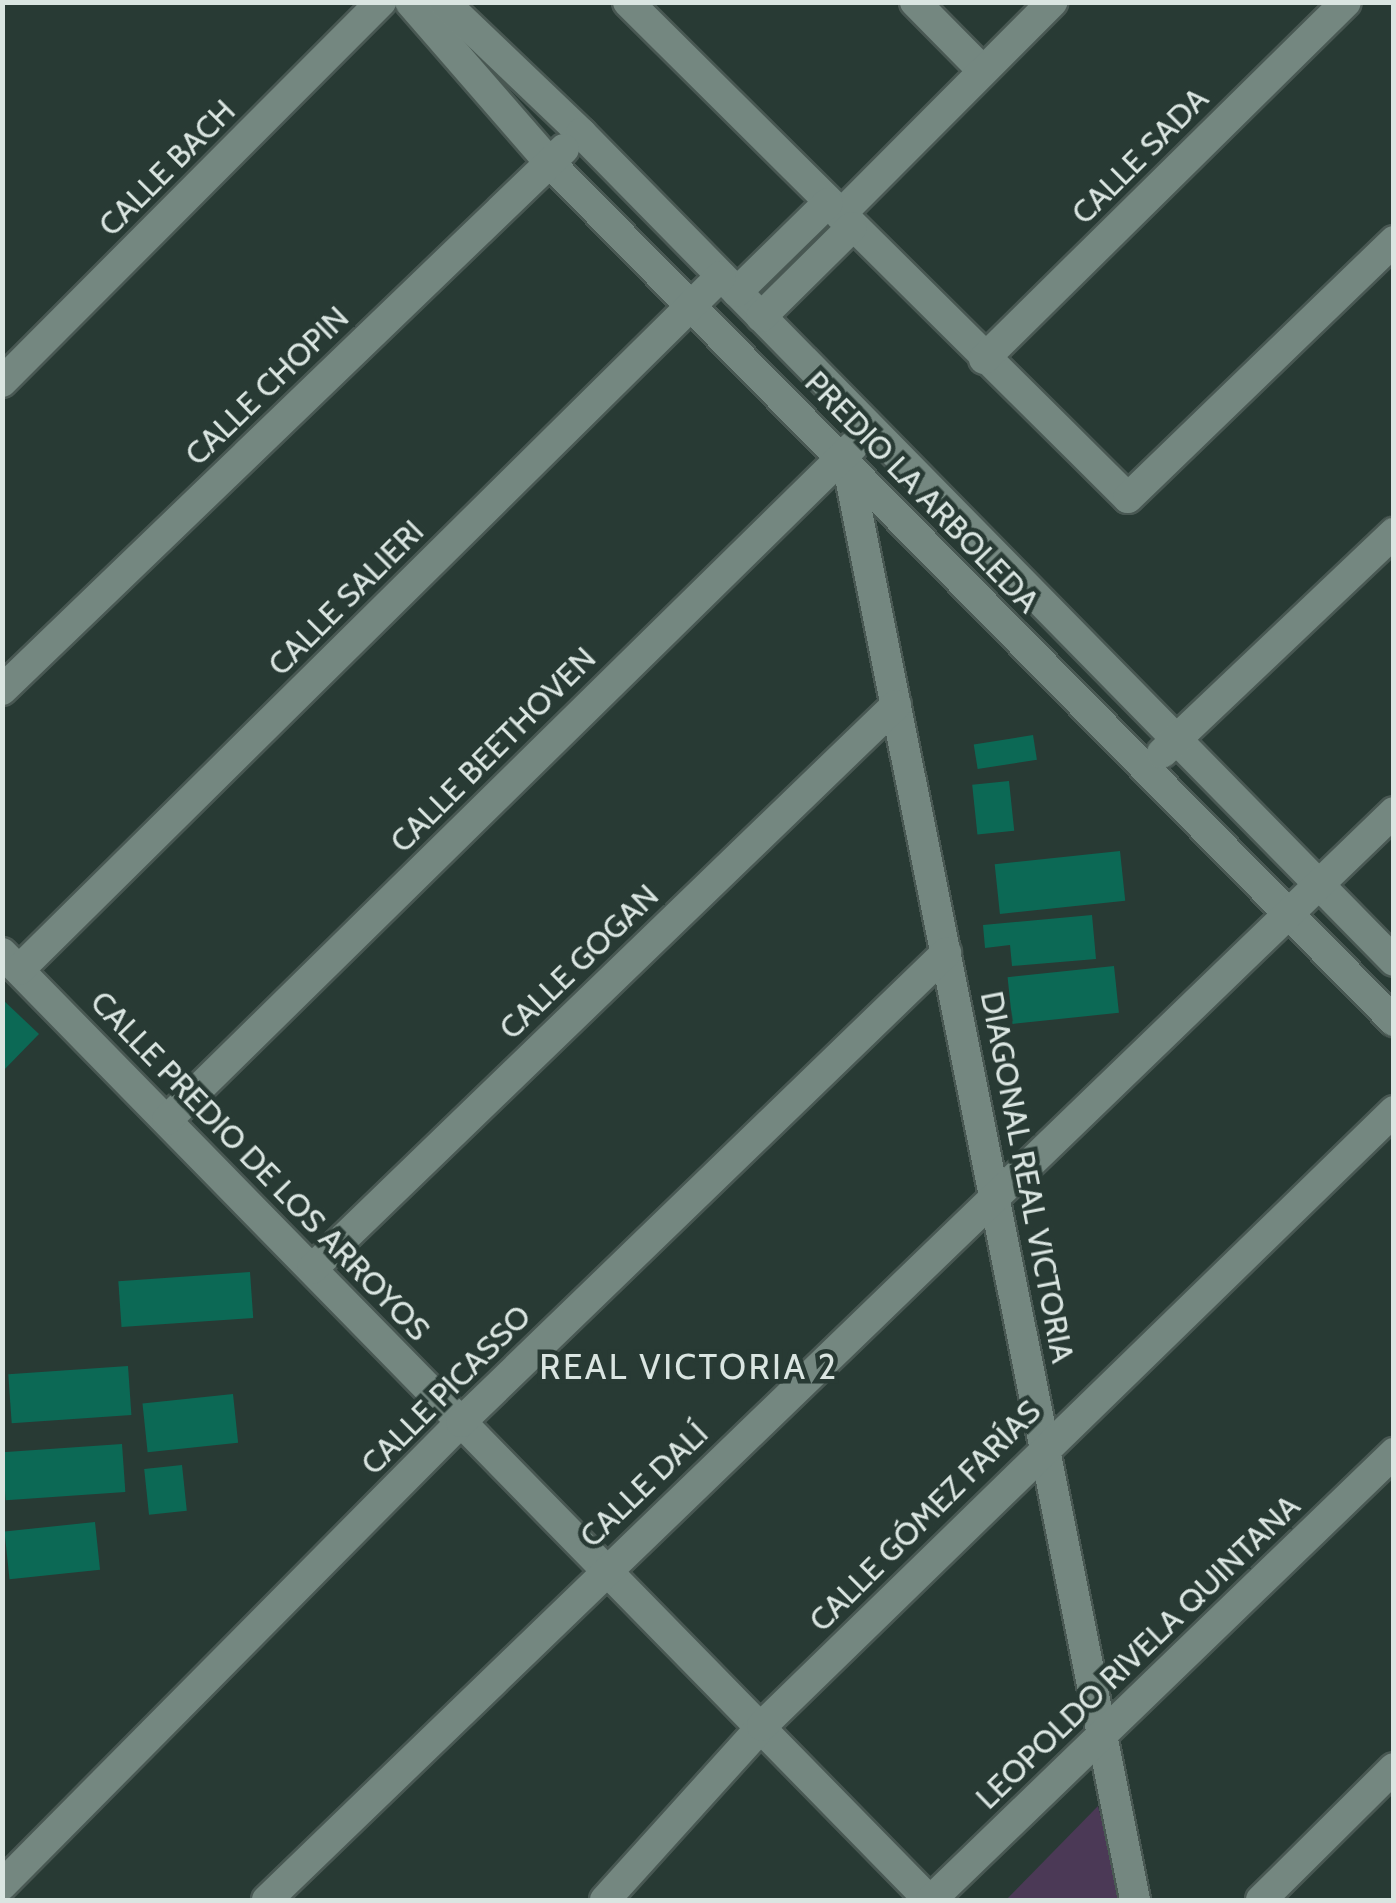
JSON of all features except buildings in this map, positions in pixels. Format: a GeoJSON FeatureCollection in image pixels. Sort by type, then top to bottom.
{"type":"FeatureCollection","features":[{"type":"Feature","properties":{"kind":"street","name":"CALLE BACH"},"geometry":{"type":"LineString","coordinates":[[2,382],[381,2]]}},
{"type":"Feature","properties":{"kind":"street","name":"PREDIO LA ARBOLEDA"},"geometry":{"type":"LineString","coordinates":[[410,2],[550,163],[1394,1021]]}},
{"type":"Feature","properties":{"kind":"street","name":"PREDIO LA ARBOLEDA"},"geometry":{"type":"LineString","coordinates":[[444,2],[581,133],[868,430],[1394,961]]}},
{"type":"Feature","properties":{"kind":"street"},"geometry":{"type":"LineString","coordinates":[[628,2],[1128,498],[1394,242]]}},
{"type":"Feature","properties":{"kind":"street"},"geometry":{"type":"LineString","coordinates":[[915,2],[982,70]]}},
{"type":"Feature","properties":{"kind":"street"},"geometry":{"type":"LineString","coordinates":[[761,318],[840,215],[1052,2]]}},
{"type":"Feature","properties":{"kind":"street","name":"CALLE SADA"},"geometry":{"type":"LineString","coordinates":[[984,359],[1346,2]]}},
{"type":"Feature","properties":{"kind":"street","name":"CALLE CHOPIN"},"geometry":{"type":"LineString","coordinates":[[2,690],[581,133]]}},
{"type":"Feature","properties":{"kind":"street","name":"CALLE SALIERI"},"geometry":{"type":"LineString","coordinates":[[11,961],[690,306],[840,215]]}},
{"type":"Feature","properties":{"kind":"street","name":"CALLE BEETHOVEN"},"geometry":{"type":"LineString","coordinates":[[166,1120],[844,463],[868,430]]}},
{"type":"Feature","properties":{"kind":"street","name":"DIAGONAL REAL VICTORIA"},"geometry":{"type":"LineString","coordinates":[[844,463],[1046,1445],[1135,1900]]}},
{"type":"Feature","properties":{"kind":"street"},"geometry":{"type":"LineString","coordinates":[[1145,768],[1394,533]]}},
{"type":"Feature","properties":{"kind":"street","name":"CALLE GOGAN"},"geometry":{"type":"LineString","coordinates":[[312,1269],[896,705]]}},
{"type":"Feature","properties":{"kind":"street","name":"CALLE DALÍ"},"geometry":{"type":"LineString","coordinates":[[266,1900],[1394,812]]}},
{"type":"Feature","properties":{"kind":"street","name":"CALLE PICASSO"},"geometry":{"type":"LineString","coordinates":[[2,1885],[461,1422],[946,952]]}},
{"type":"Feature","properties":{"kind":"street","name":"CALLE PREDIO DE LOS ARROYOS"},"geometry":{"type":"LineString","coordinates":[[11,961],[930,1900]]}},
{"type":"Feature","properties":{"kind":"street","name":"CALLE GÓMEZ FARÍAS"},"geometry":{"type":"LineString","coordinates":[[605,1900],[762,1726],[1046,1445],[1394,1111]]}},
{"type":"Feature","properties":{"kind":"street","name":"LEOPOLDO RIVELA QUINTANA"},"geometry":{"type":"LineString","coordinates":[[930,1900],[1104,1738],[1394,1452]]}},
{"type":"Feature","properties":{"kind":"street"},"geometry":{"type":"LineString","coordinates":[[1262,1900],[1394,1768]]}},
{"type":"Feature","properties":{"kind":"shaded area"},"geometry":{"type":"Polygon","coordinates":[[[1098,1806],[1122,1900],[1006,1900],[1098,1806]]]}},
{"type":"Feature","properties":{"kind":"district","name":"REAL VICTORIA 2"},"geometry":{"type":"Point","coordinates":[689,1367]}}]}
